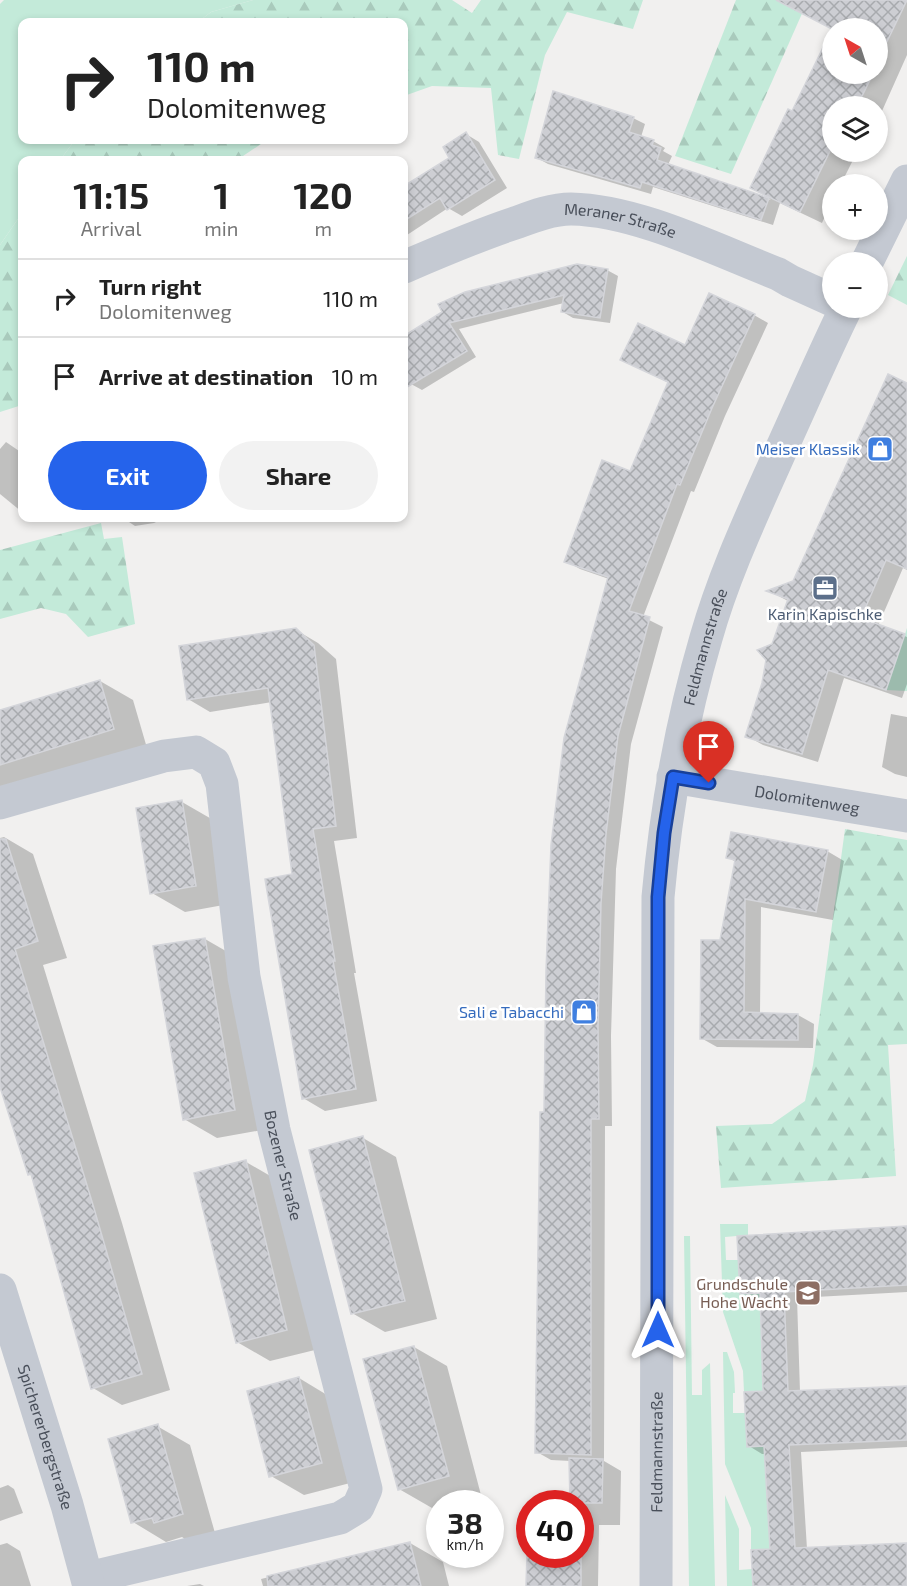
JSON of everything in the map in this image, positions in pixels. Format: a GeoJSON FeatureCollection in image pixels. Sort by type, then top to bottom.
{"type":"FeatureCollection","features":[{"type":"Feature","properties":{"kind":"street"},"geometry":{"type":"LineString","coordinates":[[872,252],[907,181]]}},
{"type":"Feature","properties":{"kind":"street","name":"Meraner Straße"},"geometry":{"type":"LineString","coordinates":[[408,265],[477,235],[537,215],[569,209],[613,213],[661,229],[778,274],[822,295]]}},
{"type":"Feature","properties":{"kind":"street","name":"Feldmannstraße"},"geometry":{"type":"LineString","coordinates":[[656,1586],[658,897],[664,833],[681,732],[717,603],[753,513],[841,318]]}},
{"type":"Feature","properties":{"kind":"street","name":"Bozener Straße"},"geometry":{"type":"LineString","coordinates":[[0,803],[164,756],[196,752],[214,763],[222,784],[244,977],[274,1130],[366,1489],[358,1507],[339,1518],[89,1582]]}},
{"type":"Feature","properties":{"kind":"street","name":"Dolomitenweg"},"geometry":{"type":"LineString","coordinates":[[673,777],[907,816]]}},
{"type":"Feature","properties":{"kind":"street","name":"Spichererbergstraße"},"geometry":{"type":"LineString","coordinates":[[0,1290],[89,1582]]}},
{"type":"Feature","properties":{"kind":"green space"},"geometry":{"type":"Polygon","coordinates":[[[4,0],[253,0],[211,12],[203,18],[18,18],[18,144],[72,144],[63,156],[18,156],[18,219],[0,245],[0,4],[4,0]]]}},
{"type":"Feature","properties":{"kind":"green space"},"geometry":{"type":"Polygon","coordinates":[[[253,0],[452,0],[472,13],[481,0],[643,0],[633,29],[567,12],[545,55],[519,159],[498,155],[491,88],[432,86],[408,95],[408,18],[203,18],[211,12],[253,0]]]}},
{"type":"Feature","properties":{"kind":"green space"},"geometry":{"type":"Polygon","coordinates":[[[736,0],[808,0],[731,174],[675,156],[736,0]]]}},
{"type":"Feature","properties":{"kind":"green space"},"geometry":{"type":"Polygon","coordinates":[[[72,144],[261,144],[243,156],[63,156],[72,144]]]}},
{"type":"Feature","properties":{"kind":"green space"},"geometry":{"type":"Polygon","coordinates":[[[18,219],[18,406],[0,412],[0,245],[18,219]]]}},
{"type":"Feature","properties":{"kind":"green space"},"geometry":{"type":"Polygon","coordinates":[[[907,256],[907,305],[888,295],[907,256]]]}},
{"type":"Feature","properties":{"kind":"green space"},"geometry":{"type":"Polygon","coordinates":[[[101,523],[104,539],[122,537],[135,624],[88,637],[66,614],[41,608],[0,619],[0,550],[101,523]]]}},
{"type":"Feature","properties":{"kind":"green space"},"geometry":{"type":"Polygon","coordinates":[[[907,628],[907,691],[886,690],[905,634],[907,628]]]}},
{"type":"Feature","properties":{"kind":"green space"},"geometry":{"type":"Polygon","coordinates":[[[845,829],[907,840],[907,1044],[888,1045],[896,1176],[721,1188],[716,1126],[772,1124],[805,1101],[813,1065],[845,829]]]}},
{"type":"Feature","properties":{"kind":"green space"},"geometry":{"type":"Polygon","coordinates":[[[720,1224],[748,1224],[748,1235],[725,1237],[726,1260],[738,1260],[740,1294],[760,1293],[763,1391],[744,1392],[743,1371],[723,1312],[720,1224]]]}},
{"type":"Feature","properties":{"kind":"green space"},"geometry":{"type":"Polygon","coordinates":[[[684,1236],[690,1236],[692,1395],[702,1395],[702,1370],[710,1363],[715,1586],[689,1586],[684,1236]]]}},
{"type":"Feature","properties":{"kind":"green space"},"geometry":{"type":"Polygon","coordinates":[[[723,1352],[727,1352],[734,1372],[733,1413],[745,1413],[747,1447],[764,1446],[770,1549],[751,1550],[751,1528],[725,1464],[723,1352]]]}},
{"type":"Feature","properties":{"kind":"green space"},"geometry":{"type":"Polygon","coordinates":[[[725,1495],[739,1529],[739,1570],[752,1569],[753,1586],[727,1586],[725,1495]]]}},
{"type":"Feature","properties":{"kind":"building"},"geometry":{"type":"Polygon","coordinates":[[[776,0],[907,0],[888,39],[888,18],[822,18],[822,24],[776,0]]]}},
{"type":"Feature","properties":{"kind":"building"},"geometry":{"type":"Polygon","coordinates":[[[822,50],[822,84],[868,84],[862,96],[822,96],[822,162],[825,162],[800,212],[750,188],[788,109],[792,111],[822,50]]]}},
{"type":"Feature","properties":{"kind":"building"},"geometry":{"type":"Polygon","coordinates":[[[553,91],[634,117],[629,132],[654,140],[652,145],[661,148],[657,160],[769,198],[761,220],[642,182],[640,188],[535,158],[553,91]]]}},
{"type":"Feature","properties":{"kind":"building"},"geometry":{"type":"Polygon","coordinates":[[[466,132],[495,180],[447,210],[440,198],[408,218],[408,184],[449,158],[443,147],[466,132]]]}},
{"type":"Feature","properties":{"kind":"building"},"geometry":{"type":"Polygon","coordinates":[[[577,264],[608,269],[600,318],[561,312],[564,295],[449,323],[467,351],[408,387],[408,333],[442,312],[438,304],[465,292],[577,264]]]}},
{"type":"Feature","properties":{"kind":"building"},"geometry":{"type":"Polygon","coordinates":[[[709,293],[755,314],[680,485],[677,484],[629,611],[650,617],[618,736],[606,834],[601,903],[598,1027],[599,1119],[591,1119],[591,1455],[535,1453],[540,1112],[544,1112],[551,845],[564,738],[608,577],[564,562],[602,460],[630,471],[668,382],[620,360],[638,323],[685,345],[709,293]]]}},
{"type":"Feature","properties":{"kind":"building"},"geometry":{"type":"Polygon","coordinates":[[[888,374],[907,383],[907,569],[886,560],[861,618],[905,634],[886,690],[828,670],[802,754],[745,737],[762,683],[766,660],[757,650],[772,644],[788,599],[766,591],[793,581],[888,374]]]}},
{"type":"Feature","properties":{"kind":"building"},"geometry":{"type":"Polygon","coordinates":[[[296,628],[314,645],[336,826],[313,829],[335,961],[333,961],[356,1089],[302,1099],[265,879],[292,874],[268,688],[187,700],[179,646],[296,628]]]}},
{"type":"Feature","properties":{"kind":"building"},"geometry":{"type":"Polygon","coordinates":[[[100,680],[114,729],[0,765],[0,710],[100,680]]]}},
{"type":"Feature","properties":{"kind":"building"},"geometry":{"type":"Polygon","coordinates":[[[182,800],[196,886],[150,894],[136,808],[182,800]]]}},
{"type":"Feature","properties":{"kind":"building"},"geometry":{"type":"Polygon","coordinates":[[[731,832],[828,850],[816,912],[745,899],[744,1012],[798,1014],[798,1040],[700,1039],[701,940],[720,940],[735,860],[726,858],[731,832]]]}},
{"type":"Feature","properties":{"kind":"building"},"geometry":{"type":"Polygon","coordinates":[[[0,839],[6,839],[38,941],[15,949],[142,1374],[91,1389],[31,1174],[28,1175],[0,1087],[0,839]]]}},
{"type":"Feature","properties":{"kind":"building"},"geometry":{"type":"Polygon","coordinates":[[[205,938],[235,1110],[183,1120],[153,946],[205,938]]]}},
{"type":"Feature","properties":{"kind":"building"},"geometry":{"type":"Polygon","coordinates":[[[363,1136],[405,1301],[351,1314],[309,1150],[363,1136]]]}},
{"type":"Feature","properties":{"kind":"building"},"geometry":{"type":"Polygon","coordinates":[[[246,1160],[287,1330],[236,1343],[194,1173],[246,1160]]]}},
{"type":"Feature","properties":{"kind":"building"},"geometry":{"type":"Polygon","coordinates":[[[907,1226],[907,1285],[784,1292],[788,1391],[907,1386],[907,1440],[789,1445],[795,1548],[907,1543],[907,1586],[753,1586],[751,1550],[770,1549],[764,1446],[747,1447],[744,1392],[763,1391],[760,1293],[740,1294],[737,1236],[907,1226]]]}},
{"type":"Feature","properties":{"kind":"building"},"geometry":{"type":"Polygon","coordinates":[[[414,1346],[449,1476],[398,1490],[363,1359],[414,1346]]]}},
{"type":"Feature","properties":{"kind":"building"},"geometry":{"type":"Polygon","coordinates":[[[299,1377],[322,1463],[269,1477],[247,1391],[299,1377]]]}},
{"type":"Feature","properties":{"kind":"building"},"geometry":{"type":"Polygon","coordinates":[[[158,1424],[183,1514],[154,1523],[152,1518],[131,1523],[108,1439],[158,1424]]]}},
{"type":"Feature","properties":{"kind":"building"},"geometry":{"type":"Polygon","coordinates":[[[569,1458],[603,1459],[602,1503],[594,1503],[594,1490],[570,1490],[569,1458]]]}},
{"type":"Feature","properties":{"kind":"building"},"geometry":{"type":"Polygon","coordinates":[[[410,1542],[421,1586],[268,1586],[267,1576],[410,1542]]]}},
{"type":"Feature","properties":{"kind":"building"},"geometry":{"type":"Polygon","coordinates":[[[527,1568],[581,1568],[581,1586],[526,1586],[527,1568]]]}},
{"type":"Feature","properties":{"kind":"place","name":"Meiser Klassik"},"geometry":{"type":"Point","coordinates":[880,449]}},
{"type":"Feature","properties":{"kind":"place","name":"Karin Kapischke"},"geometry":{"type":"Point","coordinates":[825,588]}},
{"type":"Feature","properties":{"kind":"place","name":"Sali e Tabacchi"},"geometry":{"type":"Point","coordinates":[584,1012]}},
{"type":"Feature","properties":{"kind":"place","name":"Grundschule Hohe Wacht"},"geometry":{"type":"Point","coordinates":[808,1293]}},
{"type":"Feature","properties":{"kind":"route"},"geometry":{"type":"LineString","coordinates":[[658,1330],[658,897],[664,833],[673,777],[709,783]]}}]}
